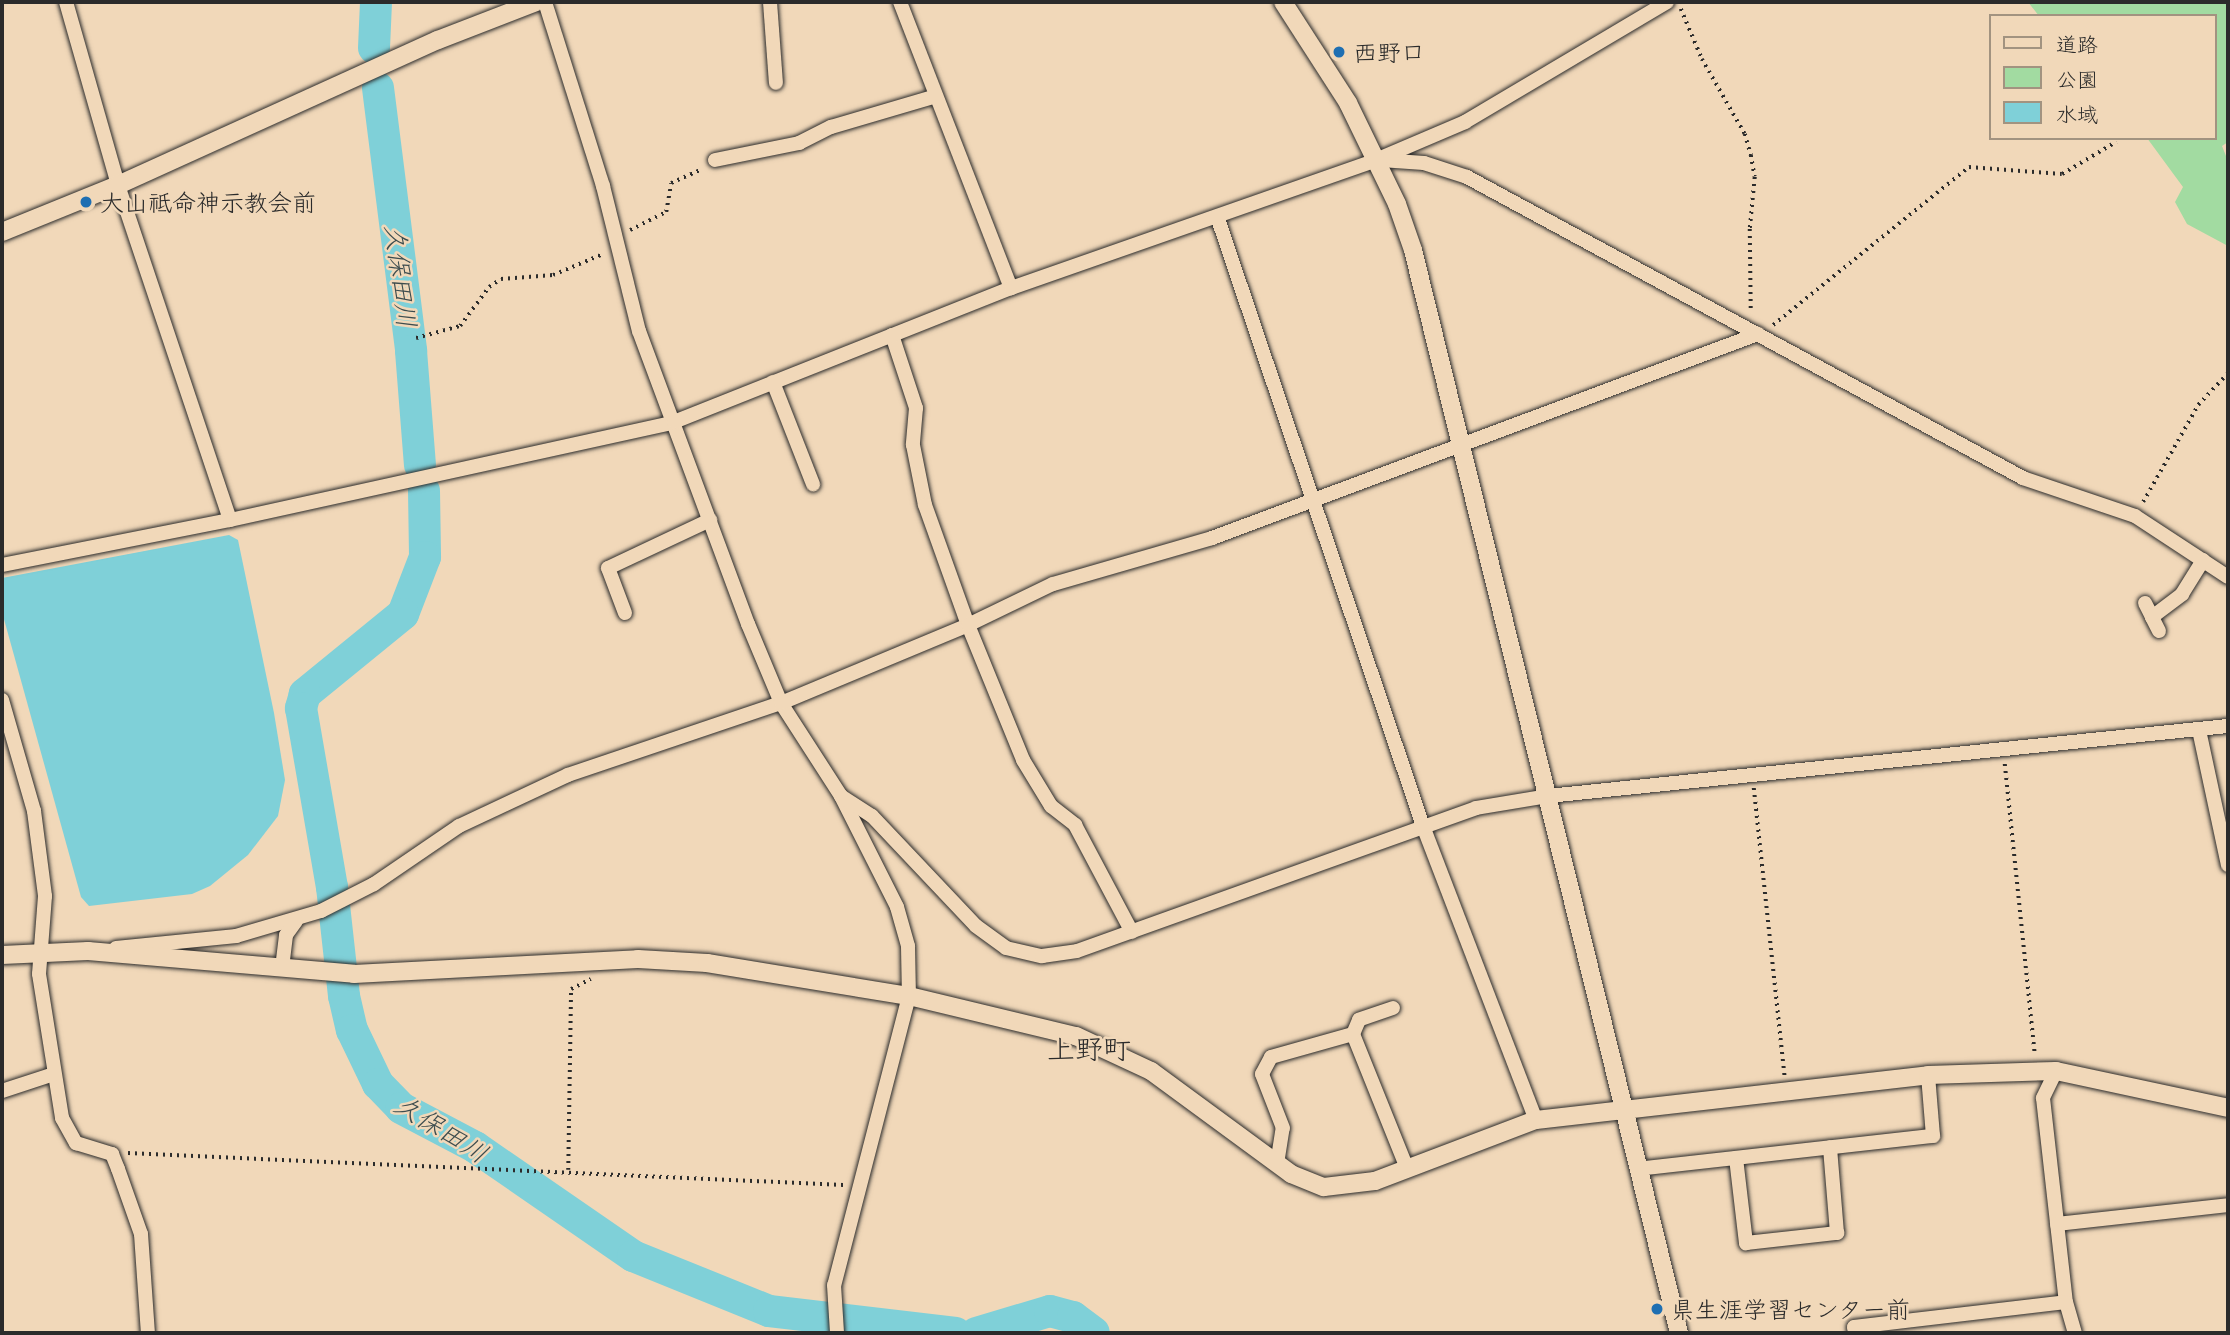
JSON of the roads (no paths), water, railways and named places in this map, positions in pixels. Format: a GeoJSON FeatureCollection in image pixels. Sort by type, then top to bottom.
{"type":"FeatureCollection","features":[{"type":"Feature","properties":{"kind":"street"},"geometry":{"type":"LineString","coordinates":[[66,2],[118,185],[230,520]]}},
{"type":"Feature","properties":{"kind":"street"},"geometry":{"type":"LineString","coordinates":[[2,232],[118,185],[343,81],[536,2]]}},
{"type":"Feature","properties":{"kind":"street"},"geometry":{"type":"LineString","coordinates":[[545,2],[617,242],[639,331],[710,520],[781,703],[841,796],[897,907],[908,946],[909,996],[834,1285],[833,1311],[836,1332]]}},
{"type":"Feature","properties":{"kind":"street"},"geometry":{"type":"LineString","coordinates":[[770,2],[776,83]]}},
{"type":"Feature","properties":{"kind":"street"},"geometry":{"type":"LineString","coordinates":[[900,2],[1011,288]]}},
{"type":"Feature","properties":{"kind":"street"},"geometry":{"type":"LineString","coordinates":[[1283,2],[1348,103],[1376,160],[1413,250],[1679,1333]]}},
{"type":"Feature","properties":{"kind":"street"},"geometry":{"type":"LineString","coordinates":[[2,565],[230,520],[674,422],[1011,288],[1218,219],[1376,160],[1465,122],[1667,2]]}},
{"type":"Feature","properties":{"kind":"street"},"geometry":{"type":"LineString","coordinates":[[715,159],[799,143],[831,127],[936,96]]}},
{"type":"Feature","properties":{"kind":"street"},"geometry":{"type":"LineString","coordinates":[[1376,160],[1424,163],[1467,177],[2023,478],[2135,516],[2228,577]]}},
{"type":"Feature","properties":{"kind":"street"},"geometry":{"type":"LineString","coordinates":[[1218,219],[1423,826],[1536,1120]]}},
{"type":"Feature","properties":{"kind":"street"},"geometry":{"type":"LineString","coordinates":[[88,951],[236,936],[297,920],[343,901],[458,826],[522,795],[781,703],[968,625],[1053,584],[1212,538],[1756,333]]}},
{"type":"Feature","properties":{"kind":"street"},"geometry":{"type":"LineString","coordinates":[[892,335],[916,408],[913,445],[925,505],[968,625],[1023,760],[1051,806],[1075,825],[1132,932]]}},
{"type":"Feature","properties":{"kind":"street"},"geometry":{"type":"LineString","coordinates":[[774,382],[813,484]]}},
{"type":"Feature","properties":{"kind":"street"},"geometry":{"type":"LineString","coordinates":[[625,613],[608,568],[710,520]]}},
{"type":"Feature","properties":{"kind":"street"},"geometry":{"type":"LineString","coordinates":[[2152,617],[2182,594],[2203,560]]}},
{"type":"Feature","properties":{"kind":"street"},"geometry":{"type":"LineString","coordinates":[[2145,603],[2159,631]]}},
{"type":"Feature","properties":{"kind":"street"},"geometry":{"type":"LineString","coordinates":[[2,701],[34,811],[45,896],[39,950],[54,1074],[66,1132],[76,1143],[111,1154],[141,1234],[148,1333]]}},
{"type":"Feature","properties":{"kind":"street"},"geometry":{"type":"LineString","coordinates":[[841,796],[872,816],[975,926],[1006,948],[1042,957],[1077,951],[1476,808],[1548,796],[2228,726]]}},
{"type":"Feature","properties":{"kind":"street"},"geometry":{"type":"LineString","coordinates":[[2199,730],[2222,796],[2228,865]]}},
{"type":"Feature","properties":{"kind":"street"},"geometry":{"type":"LineString","coordinates":[[282,968],[285,935],[297,920]]}},
{"type":"Feature","properties":{"kind":"street"},"geometry":{"type":"LineString","coordinates":[[2,955],[39,950],[88,951],[354,974],[600,959],[707,963],[909,996],[1076,1036],[1151,1071],[1278,1164],[1324,1187],[1349,1187],[1536,1120],[1786,1089],[1928,1075],[2049,1070],[2228,1108]]}},
{"type":"Feature","properties":{"kind":"street"},"geometry":{"type":"LineString","coordinates":[[1393,1008],[1359,1020],[1353,1034],[1407,1168]]}},
{"type":"Feature","properties":{"kind":"street"},"geometry":{"type":"LineString","coordinates":[[1278,1164],[1283,1128],[1262,1074],[1271,1058],[1353,1034]]}},
{"type":"Feature","properties":{"kind":"street"},"geometry":{"type":"LineString","coordinates":[[2049,1070],[2043,1098],[2066,1302],[2075,1333]]}},
{"type":"Feature","properties":{"kind":"street"},"geometry":{"type":"LineString","coordinates":[[2,1091],[54,1074]]}},
{"type":"Feature","properties":{"kind":"street"},"geometry":{"type":"LineString","coordinates":[[1637,1169],[1933,1136],[1928,1075]]}},
{"type":"Feature","properties":{"kind":"street"},"geometry":{"type":"LineString","coordinates":[[1736,1158],[1746,1243],[1837,1233],[1830,1147]]}},
{"type":"Feature","properties":{"kind":"street"},"geometry":{"type":"LineString","coordinates":[[2057,1224],[2228,1205]]}},
{"type":"Feature","properties":{"kind":"street"},"geometry":{"type":"LineString","coordinates":[[1854,1333],[1854,1327],[2066,1302]]}},
{"type":"Feature","properties":{"kind":"water"},"geometry":{"type":"Polygon","coordinates":[[[229,535],[238,540],[274,713],[285,780],[278,816],[248,855],[210,886],[192,894],[89,906],[81,897],[2,612],[2,578],[229,535]]]}},
{"type":"Feature","properties":{"kind":"waterway","name":"久保田川"},"geometry":{"type":"LineString","coordinates":[[374,48],[376,2]]}},
{"type":"Feature","properties":{"kind":"waterway","name":"久保田川"},"geometry":{"type":"LineString","coordinates":[[378,88],[411,351],[420,465]]}},
{"type":"Feature","properties":{"kind":"waterway","name":"久保田川"},"geometry":{"type":"LineString","coordinates":[[424,491],[425,557],[403,614],[305,694],[301,708],[332,887],[344,996],[352,1030],[378,1084],[401,1108],[475,1147],[633,1256],[769,1311],[956,1333]]}},
{"type":"Feature","properties":{"kind":"waterway","name":"久保田川"},"geometry":{"type":"LineString","coordinates":[[976,1333],[1050,1311],[1073,1317],[1094,1333]]}},
{"type":"Feature","properties":{"kind":"place","name":"西野口"},"geometry":{"type":"Point","coordinates":[1339,52]}},
{"type":"Feature","properties":{"kind":"place","name":"大山祗命神示教会前"},"geometry":{"type":"Point","coordinates":[86,202]}},
{"type":"Feature","properties":{"kind":"place","name":"県生涯学習センター前"},"geometry":{"type":"Point","coordinates":[1657,1309]}},
{"type":"Feature","properties":{"kind":"district","name":"上野町"},"geometry":{"type":"Point","coordinates":[1089,1048]}}]}
